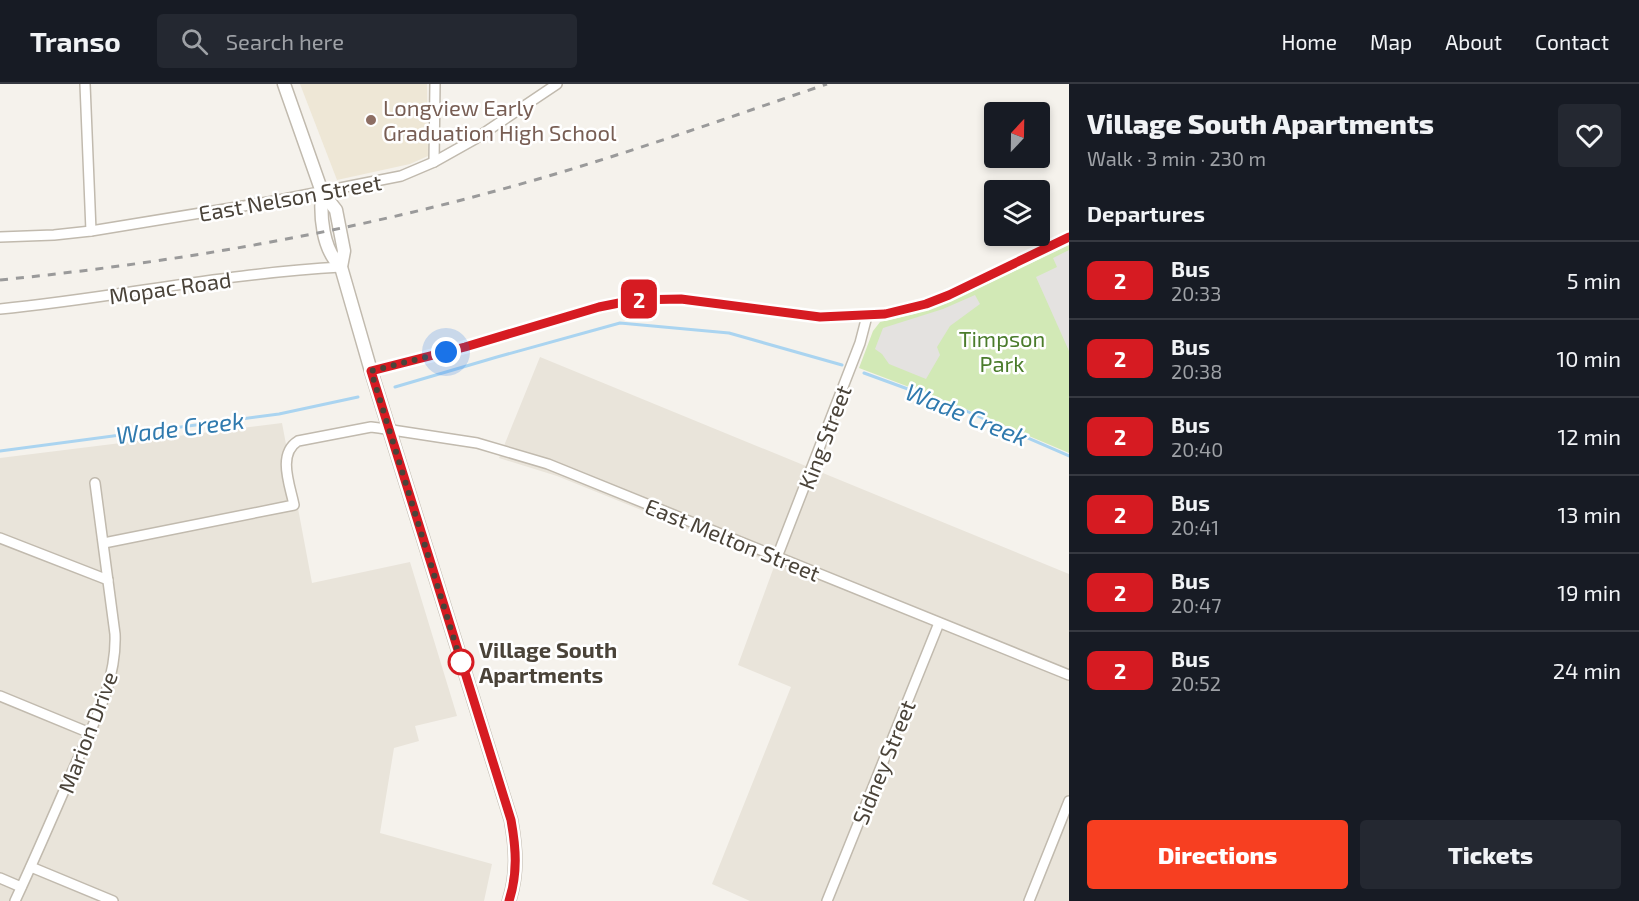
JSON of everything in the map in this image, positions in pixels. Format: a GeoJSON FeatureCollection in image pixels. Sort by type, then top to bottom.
{"type":"FeatureCollection","features":[{"type":"Feature","properties":{"kind":"street"},"geometry":{"type":"LineString","coordinates":[[85,84],[91,231]]}},
{"type":"Feature","properties":{"kind":"street"},"geometry":{"type":"LineString","coordinates":[[284,84],[322,192],[336,210],[344,251],[341,267],[371,371],[511,820],[516,863],[509,901]]}},
{"type":"Feature","properties":{"kind":"street"},"geometry":{"type":"LineString","coordinates":[[434,162],[435,84]]}},
{"type":"Feature","properties":{"kind":"street","name":"East Nelson Street"},"geometry":{"type":"LineString","coordinates":[[0,237],[54,236],[91,231],[274,201],[387,179],[434,162],[475,139],[557,84]]}},
{"type":"Feature","properties":{"kind":"street"},"geometry":{"type":"LineString","coordinates":[[371,371],[465,347],[599,307],[634,300],[681,299],[811,317],[867,316],[926,304],[1069,237]]}},
{"type":"Feature","properties":{"kind":"street","name":"Mopac Road"},"geometry":{"type":"LineString","coordinates":[[0,309],[69,302],[276,271],[341,267]]}},
{"type":"Feature","properties":{"kind":"street","name":"King Street"},"geometry":{"type":"LineString","coordinates":[[777,557],[860,343],[867,316]]}},
{"type":"Feature","properties":{"kind":"street","name":"East Melton Street"},"geometry":{"type":"LineString","coordinates":[[104,543],[294,505],[286,460],[293,443],[371,427],[389,429],[477,443],[533,458],[1069,675]]}},
{"type":"Feature","properties":{"kind":"street","name":"Marion Drive"},"geometry":{"type":"LineString","coordinates":[[15,901],[90,733],[107,691],[115,655],[115,634],[95,483]]}},
{"type":"Feature","properties":{"kind":"street"},"geometry":{"type":"LineString","coordinates":[[0,538],[108,580]]}},
{"type":"Feature","properties":{"kind":"street","name":"Sidney Street"},"geometry":{"type":"LineString","coordinates":[[827,901],[939,623]]}},
{"type":"Feature","properties":{"kind":"street"},"geometry":{"type":"LineString","coordinates":[[0,696],[90,733]]}},
{"type":"Feature","properties":{"kind":"street"},"geometry":{"type":"LineString","coordinates":[[1029,901],[1069,801]]}},
{"type":"Feature","properties":{"kind":"street"},"geometry":{"type":"LineString","coordinates":[[31,867],[113,901]]}},
{"type":"Feature","properties":{"kind":"street"},"geometry":{"type":"LineString","coordinates":[[0,878],[21,887]]}},
{"type":"Feature","properties":{"kind":"shaded area","name":"Longview Early Graduation High School"},"geometry":{"type":"Polygon","coordinates":[[[300,84],[427,84],[428,156],[410,164],[337,180],[300,84]]]}},
{"type":"Feature","properties":{"kind":"shaded area"},"geometry":{"type":"Polygon","coordinates":[[[1069,250],[1069,351],[1036,277],[1057,267],[1053,258],[1069,250]]]}},
{"type":"Feature","properties":{"kind":"shaded area"},"geometry":{"type":"Polygon","coordinates":[[[975,295],[980,304],[950,326],[937,347],[940,355],[926,379],[889,364],[875,349],[883,328],[943,309],[975,295]]]}},
{"type":"Feature","properties":{"kind":"shaded area"},"geometry":{"type":"Polygon","coordinates":[[[540,357],[1069,574],[1069,901],[750,901],[712,884],[791,687],[738,665],[775,564],[557,476],[499,458],[540,357]]]}},
{"type":"Feature","properties":{"kind":"shaded area"},"geometry":{"type":"Polygon","coordinates":[[[282,423],[312,583],[410,562],[457,716],[415,726],[419,741],[394,748],[380,833],[492,864],[484,901],[0,901],[0,458],[282,423]]]}},
{"type":"Feature","properties":{"kind":"green space","name":"Timpson Park"},"geometry":{"type":"Polygon","coordinates":[[[1069,245],[1069,453],[954,404],[859,368],[873,331],[880,322],[947,303],[1069,245]]]}},
{"type":"Feature","properties":{"kind":"waterway","name":"Wade Creek"},"geometry":{"type":"LineString","coordinates":[[395,387],[620,323],[729,333],[842,365]]}},
{"type":"Feature","properties":{"kind":"waterway","name":"Wade Creek"},"geometry":{"type":"LineString","coordinates":[[864,373],[957,407],[1069,456]]}},
{"type":"Feature","properties":{"kind":"waterway","name":"Wade Creek"},"geometry":{"type":"LineString","coordinates":[[0,451],[279,414],[358,397]]}},
{"type":"Feature","properties":{"kind":"railway"},"geometry":{"type":"LineString","coordinates":[[0,280],[189,256],[376,221],[582,166],[827,84]]}},
{"type":"Feature","properties":{"kind":"bus line","name":"2"},"geometry":{"type":"LineString","coordinates":[[509,901],[516,863],[511,820],[371,371],[465,347],[599,307],[634,300],[681,299],[802,316],[837,318],[885,314],[926,304],[949,295],[1069,237]]}},
{"type":"Feature","properties":{"kind":"place","name":"Longview Early Graduation High School"},"geometry":{"type":"Point","coordinates":[371,120]}},
{"type":"Feature","properties":{"kind":"place","name":"Village South Apartments"},"geometry":{"type":"Point","coordinates":[461,662]}},
{"type":"Feature","properties":{"kind":"route"},"geometry":{"type":"LineString","coordinates":[[446,352],[371,371],[461,662]]}}]}
